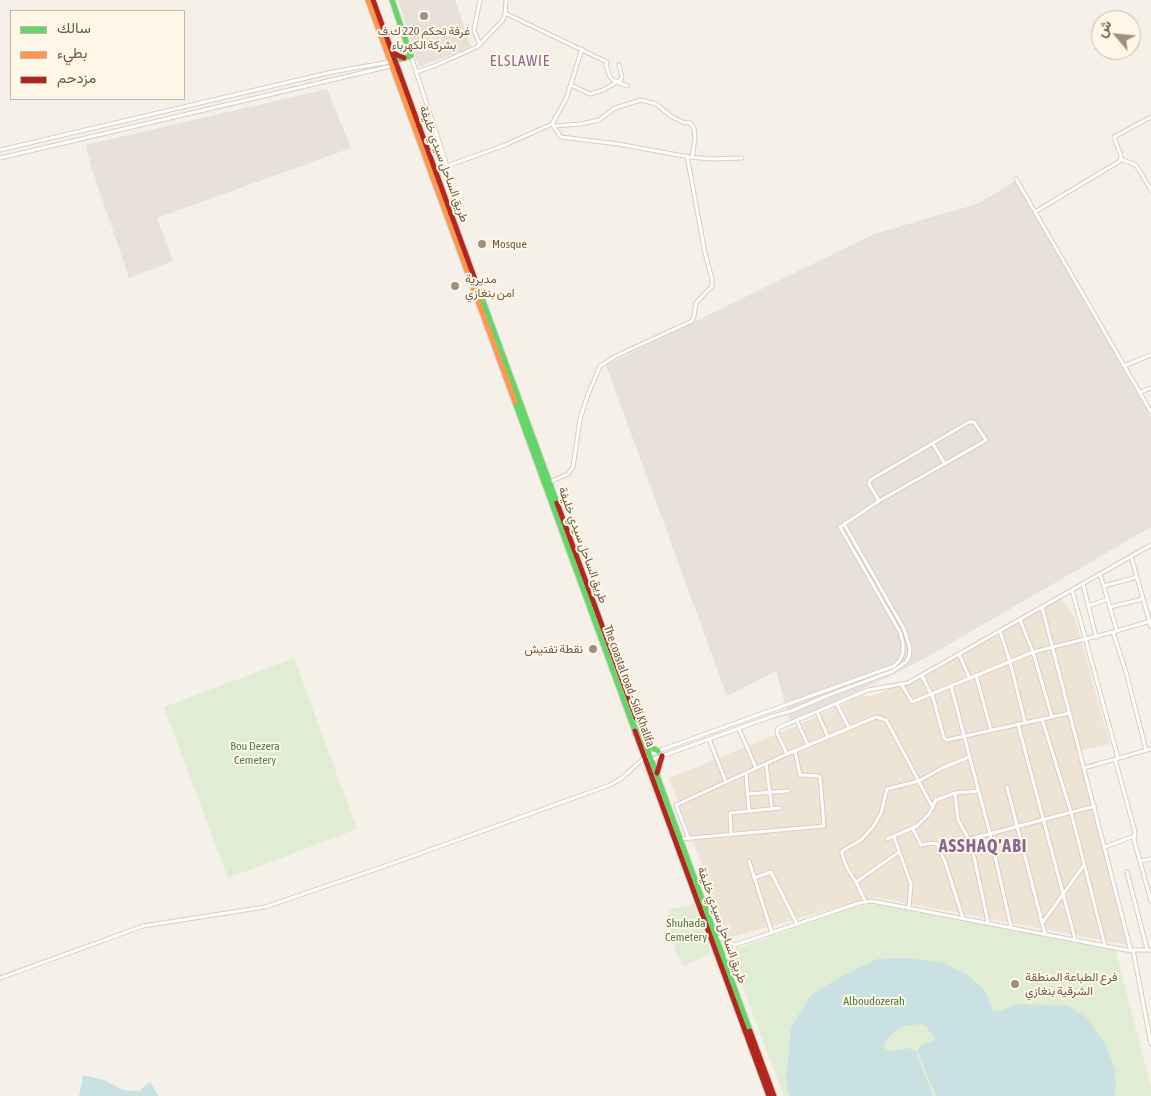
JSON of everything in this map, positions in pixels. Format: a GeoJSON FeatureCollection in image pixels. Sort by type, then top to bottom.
{"type":"FeatureCollection","features":[{"type":"Feature","properties":{"kind":"main road","name":"The coastal road - Sidi Khalifa"},"geometry":{"type":"LineString","coordinates":[[368,0],[394,64],[769,1096]]}},
{"type":"Feature","properties":{"kind":"main road","name":"طريق الساحل سيدي خليفة"},"geometry":{"type":"LineString","coordinates":[[373,0],[393,53],[394,64],[646,744],[646,759],[657,774],[774,1096]]}},
{"type":"Feature","properties":{"kind":"main road"},"geometry":{"type":"LineString","coordinates":[[392,0],[407,57]]}},
{"type":"Feature","properties":{"kind":"main road"},"geometry":{"type":"LineString","coordinates":[[393,53],[407,57]]}},
{"type":"Feature","properties":{"kind":"main road"},"geometry":{"type":"LineString","coordinates":[[394,64],[407,57]]}},
{"type":"Feature","properties":{"kind":"main road"},"geometry":{"type":"LineString","coordinates":[[394,64],[407,57]]}},
{"type":"Feature","properties":{"kind":"main road"},"geometry":{"type":"LineString","coordinates":[[646,744],[658,751]]}},
{"type":"Feature","properties":{"kind":"main road"},"geometry":{"type":"LineString","coordinates":[[657,774],[662,756]]}},
{"type":"Feature","properties":{"kind":"street"},"geometry":{"type":"LineString","coordinates":[[480,0],[474,30],[480,44]]}},
{"type":"Feature","properties":{"kind":"street"},"geometry":{"type":"LineString","coordinates":[[416,72],[464,54],[480,44],[503,20],[506,0]]}},
{"type":"Feature","properties":{"kind":"street"},"geometry":{"type":"LineString","coordinates":[[505,13],[607,62],[606,65],[610,77],[627,86]]}},
{"type":"Feature","properties":{"kind":"street"},"geometry":{"type":"LineString","coordinates":[[407,57],[416,72],[447,166],[505,145],[552,124],[566,99],[582,49]]}},
{"type":"Feature","properties":{"kind":"street"},"geometry":{"type":"LineString","coordinates":[[0,150],[332,72],[394,64]]}},
{"type":"Feature","properties":{"kind":"street"},"geometry":{"type":"LineString","coordinates":[[0,158],[394,64]]}},
{"type":"Feature","properties":{"kind":"street"},"geometry":{"type":"LineString","coordinates":[[571,85],[590,94],[603,90],[622,77],[619,64]]}},
{"type":"Feature","properties":{"kind":"street"},"geometry":{"type":"LineString","coordinates":[[552,124],[556,126],[581,124],[599,120],[615,108],[627,103],[641,100],[650,102],[672,117],[686,123],[689,122],[694,128],[695,140],[692,157]]}},
{"type":"Feature","properties":{"kind":"street"},"geometry":{"type":"LineString","coordinates":[[1121,159],[1122,156],[1114,137],[1151,117]]}},
{"type":"Feature","properties":{"kind":"street"},"geometry":{"type":"LineString","coordinates":[[552,124],[557,133],[563,138],[618,144],[692,157],[712,159],[742,158]]}},
{"type":"Feature","properties":{"kind":"street"},"geometry":{"type":"LineString","coordinates":[[550,482],[571,471],[581,413],[600,366],[616,356],[692,321],[696,304],[712,286],[687,156]]}},
{"type":"Feature","properties":{"kind":"street"},"geometry":{"type":"LineString","coordinates":[[1121,159],[1136,165],[1151,190]]}},
{"type":"Feature","properties":{"kind":"street"},"geometry":{"type":"LineString","coordinates":[[1035,212],[1121,159]]}},
{"type":"Feature","properties":{"kind":"street"},"geometry":{"type":"LineString","coordinates":[[1016,179],[1151,412]]}},
{"type":"Feature","properties":{"kind":"street"},"geometry":{"type":"LineString","coordinates":[[1124,366],[1151,355]]}},
{"type":"Feature","properties":{"kind":"street"},"geometry":{"type":"LineString","coordinates":[[1140,392],[1151,388]]}},
{"type":"Feature","properties":{"kind":"street"},"geometry":{"type":"LineString","coordinates":[[842,525],[878,501],[986,440],[974,422],[971,421],[870,480],[869,484],[878,501]]}},
{"type":"Feature","properties":{"kind":"street"},"geometry":{"type":"LineString","coordinates":[[933,444],[945,464]]}},
{"type":"Feature","properties":{"kind":"street"},"geometry":{"type":"LineString","coordinates":[[646,759],[662,756],[791,711],[903,666],[908,660],[910,653],[910,643],[904,629],[842,525]]}},
{"type":"Feature","properties":{"kind":"street"},"geometry":{"type":"LineString","coordinates":[[0,978],[147,925],[265,906],[388,865],[610,785],[619,781],[658,751],[896,665],[903,653],[903,642],[900,632],[842,525]]}},
{"type":"Feature","properties":{"kind":"street"},"geometry":{"type":"LineString","coordinates":[[787,754],[777,730],[778,728],[868,690],[908,683],[1151,545]]}},
{"type":"Feature","properties":{"kind":"street"},"geometry":{"type":"LineString","coordinates":[[1131,556],[1151,627]]}},
{"type":"Feature","properties":{"kind":"street"},"geometry":{"type":"LineString","coordinates":[[1100,574],[1146,750]]}},
{"type":"Feature","properties":{"kind":"street"},"geometry":{"type":"LineString","coordinates":[[1104,586],[1138,577]]}},
{"type":"Feature","properties":{"kind":"street"},"geometry":{"type":"LineString","coordinates":[[1083,584],[1096,636]]}},
{"type":"Feature","properties":{"kind":"street"},"geometry":{"type":"LineString","coordinates":[[1072,590],[1151,901]]}},
{"type":"Feature","properties":{"kind":"street"},"geometry":{"type":"LineString","coordinates":[[1088,606],[1108,599]]}},
{"type":"Feature","properties":{"kind":"street"},"geometry":{"type":"LineString","coordinates":[[1110,607],[1143,599]]}},
{"type":"Feature","properties":{"kind":"street"},"geometry":{"type":"LineString","coordinates":[[1042,607],[1132,950],[1151,1044]]}},
{"type":"Feature","properties":{"kind":"street"},"geometry":{"type":"LineString","coordinates":[[1020,620],[1033,652],[1052,717]]}},
{"type":"Feature","properties":{"kind":"street"},"geometry":{"type":"LineString","coordinates":[[902,685],[911,702],[1033,652],[1115,632],[1150,621]]}},
{"type":"Feature","properties":{"kind":"street"},"geometry":{"type":"LineString","coordinates":[[900,632],[904,629]]}},
{"type":"Feature","properties":{"kind":"street"},"geometry":{"type":"LineString","coordinates":[[1000,631],[1025,722]]}},
{"type":"Feature","properties":{"kind":"street"},"geometry":{"type":"LineString","coordinates":[[959,654],[969,677]]}},
{"type":"Feature","properties":{"kind":"street"},"geometry":{"type":"LineString","coordinates":[[976,675],[991,730]]}},
{"type":"Feature","properties":{"kind":"street"},"geometry":{"type":"LineString","coordinates":[[922,676],[931,694],[944,738],[947,740],[1070,713]]}},
{"type":"Feature","properties":{"kind":"street"},"geometry":{"type":"LineString","coordinates":[[951,686],[990,834],[1011,927]]}},
{"type":"Feature","properties":{"kind":"street"},"geometry":{"type":"LineString","coordinates":[[808,698],[810,703]]}},
{"type":"Feature","properties":{"kind":"street"},"geometry":{"type":"LineString","coordinates":[[837,703],[849,728]]}},
{"type":"Feature","properties":{"kind":"street"},"geometry":{"type":"LineString","coordinates":[[776,709],[777,715]]}},
{"type":"Feature","properties":{"kind":"street"},"geometry":{"type":"LineString","coordinates":[[817,712],[828,736]]}},
{"type":"Feature","properties":{"kind":"street"},"geometry":{"type":"LineString","coordinates":[[669,808],[787,754],[876,717],[886,720],[933,808]]}},
{"type":"Feature","properties":{"kind":"street"},"geometry":{"type":"LineString","coordinates":[[1042,719],[1071,812],[1105,946]]}},
{"type":"Feature","properties":{"kind":"street"},"geometry":{"type":"LineString","coordinates":[[797,721],[808,745]]}},
{"type":"Feature","properties":{"kind":"street"},"geometry":{"type":"LineString","coordinates":[[1018,724],[1075,939]]}},
{"type":"Feature","properties":{"kind":"street"},"geometry":{"type":"LineString","coordinates":[[738,729],[756,768]]}},
{"type":"Feature","properties":{"kind":"street"},"geometry":{"type":"LineString","coordinates":[[709,739],[726,782]]}},
{"type":"Feature","properties":{"kind":"street"},"geometry":{"type":"LineString","coordinates":[[1084,768],[1151,749]]}},
{"type":"Feature","properties":{"kind":"street"},"geometry":{"type":"LineString","coordinates":[[680,839],[824,826],[820,778],[818,776],[800,775],[795,751]]}},
{"type":"Feature","properties":{"kind":"street"},"geometry":{"type":"LineString","coordinates":[[865,902],[847,868],[842,851],[861,840],[873,827],[881,813],[887,789],[919,781],[942,768],[969,757]]}},
{"type":"Feature","properties":{"kind":"street"},"geometry":{"type":"LineString","coordinates":[[766,764],[772,809]]}},
{"type":"Feature","properties":{"kind":"street"},"geometry":{"type":"LineString","coordinates":[[746,773],[748,811]]}},
{"type":"Feature","properties":{"kind":"street"},"geometry":{"type":"LineString","coordinates":[[1007,787],[1045,934]]}},
{"type":"Feature","properties":{"kind":"street"},"geometry":{"type":"LineString","coordinates":[[747,794],[788,791]]}},
{"type":"Feature","properties":{"kind":"street"},"geometry":{"type":"LineString","coordinates":[[887,839],[913,829],[922,822],[933,808],[936,800],[956,794],[978,791]]}},
{"type":"Feature","properties":{"kind":"street"},"geometry":{"type":"LineString","coordinates":[[956,794],[958,820],[970,839],[988,922]]}},
{"type":"Feature","properties":{"kind":"street"},"geometry":{"type":"LineString","coordinates":[[676,805],[689,839]]}},
{"type":"Feature","properties":{"kind":"street"},"geometry":{"type":"LineString","coordinates":[[970,839],[1094,806]]}},
{"type":"Feature","properties":{"kind":"street"},"geometry":{"type":"LineString","coordinates":[[732,835],[730,814],[732,812],[780,808]]}},
{"type":"Feature","properties":{"kind":"street"},"geometry":{"type":"LineString","coordinates":[[913,829],[921,845],[937,844],[945,862],[963,918]]}},
{"type":"Feature","properties":{"kind":"street"},"geometry":{"type":"LineString","coordinates":[[1105,847],[1134,836]]}},
{"type":"Feature","properties":{"kind":"street"},"geometry":{"type":"LineString","coordinates":[[894,837],[911,884],[909,907]]}},
{"type":"Feature","properties":{"kind":"street"},"geometry":{"type":"LineString","coordinates":[[856,882],[899,852]]}},
{"type":"Feature","properties":{"kind":"street"},"geometry":{"type":"LineString","coordinates":[[1140,862],[1151,858]]}},
{"type":"Feature","properties":{"kind":"street"},"geometry":{"type":"LineString","coordinates":[[749,861],[772,933]]}},
{"type":"Feature","properties":{"kind":"street"},"geometry":{"type":"LineString","coordinates":[[1042,923],[1084,865]]}},
{"type":"Feature","properties":{"kind":"street"},"geometry":{"type":"LineString","coordinates":[[754,878],[771,872],[797,924]]}},
{"type":"Feature","properties":{"kind":"street"},"geometry":{"type":"LineString","coordinates":[[715,935],[735,945],[865,902],[876,901],[1105,946],[1132,950],[1149,950],[1127,872]]}},
{"type":"Feature","properties":{"kind":"street"},"geometry":{"type":"LineString","coordinates":[[724,959],[732,953],[735,945]]}},
{"type":"Feature","properties":{"kind":"shaded area"},"geometry":{"type":"Polygon","coordinates":[[[398,0],[455,0],[471,47],[419,67],[398,0]]]}},
{"type":"Feature","properties":{"kind":"shaded area"},"geometry":{"type":"Polygon","coordinates":[[[327,89],[351,148],[157,218],[173,261],[129,278],[91,166],[86,145],[327,89]]]}},
{"type":"Feature","properties":{"kind":"shaded area"},"geometry":{"type":"Polygon","coordinates":[[[1016,181],[1151,418],[1151,527],[899,672],[790,722],[776,671],[727,696],[606,365],[874,234],[977,204],[1016,181]]]}},
{"type":"Feature","properties":{"kind":"shaded area"},"geometry":{"type":"Polygon","coordinates":[[[1059,595],[1075,618],[1110,744],[1082,750],[1127,945],[875,897],[729,938],[669,778],[794,727],[860,696],[871,696],[900,685],[1059,595]]]}},
{"type":"Feature","properties":{"kind":"green space","name":"Bou Dezera Cemetery"},"geometry":{"type":"Polygon","coordinates":[[[294,658],[357,829],[228,878],[164,707],[294,658]]]}},
{"type":"Feature","properties":{"kind":"green space","name":"Shuhada Cemetery"},"geometry":{"type":"Polygon","coordinates":[[[694,904],[710,949],[709,954],[685,966],[682,965],[674,949],[676,947],[670,936],[668,910],[694,904]]]}},
{"type":"Feature","properties":{"kind":"green space","name":"Alboudozerah"},"geometry":{"type":"Polygon","coordinates":[[[872,904],[1115,949],[1151,1087],[1151,1096],[784,1096],[733,962],[736,949],[854,907],[872,904]]]}},
{"type":"Feature","properties":{"kind":"water"},"geometry":{"type":"Polygon","coordinates":[[[910,958],[944,963],[968,975],[985,991],[993,1011],[1002,1010],[1017,1004],[1068,1006],[1087,1018],[1106,1046],[1115,1069],[1116,1091],[1114,1096],[936,1096],[917,1050],[923,1044],[935,1040],[935,1037],[928,1030],[928,1026],[921,1024],[903,1026],[891,1035],[884,1044],[885,1049],[891,1052],[907,1048],[915,1050],[933,1096],[791,1096],[788,1092],[786,1079],[791,1027],[811,995],[840,977],[877,959],[910,958]]]}},
{"type":"Feature","properties":{"kind":"water"},"geometry":{"type":"Polygon","coordinates":[[[83,1075],[104,1080],[123,1090],[139,1091],[150,1082],[159,1096],[79,1096],[83,1075]]]}},
{"type":"Feature","properties":{"kind":"traffic: fast"},"geometry":{"type":"LineString","coordinates":[[392,0],[411,56],[400,59]]}},
{"type":"Feature","properties":{"kind":"traffic: fast"},"geometry":{"type":"LineString","coordinates":[[477,285],[557,503]]}},
{"type":"Feature","properties":{"kind":"traffic: fast"},"geometry":{"type":"LineString","coordinates":[[515,402],[635,731]]}},
{"type":"Feature","properties":{"kind":"traffic: fast"},"geometry":{"type":"LineString","coordinates":[[636,718],[750,1031]]}},
{"type":"Feature","properties":{"kind":"traffic: fast"},"geometry":{"type":"LineString","coordinates":[[646,745],[658,751]]}},
{"type":"Feature","properties":{"kind":"traffic: slow"},"geometry":{"type":"LineString","coordinates":[[368,0],[515,402]]}},
{"type":"Feature","properties":{"kind":"traffic: jam"},"geometry":{"type":"LineString","coordinates":[[373,0],[477,285]]}},
{"type":"Feature","properties":{"kind":"traffic: jam"},"geometry":{"type":"LineString","coordinates":[[393,53],[404,58]]}},
{"type":"Feature","properties":{"kind":"traffic: jam"},"geometry":{"type":"LineString","coordinates":[[557,503],[636,718]]}},
{"type":"Feature","properties":{"kind":"traffic: jam"},"geometry":{"type":"LineString","coordinates":[[635,731],[769,1096]]}},
{"type":"Feature","properties":{"kind":"traffic: jam"},"geometry":{"type":"LineString","coordinates":[[657,773],[662,756]]}},
{"type":"Feature","properties":{"kind":"traffic: jam"},"geometry":{"type":"LineString","coordinates":[[750,1031],[774,1096]]}},
{"type":"Feature","properties":{"kind":"place","name":"غرفة تحكم 220 ك.ف بشركة الكهرباء"},"geometry":{"type":"Point","coordinates":[424,16]}},
{"type":"Feature","properties":{"kind":"place","name":"Mosque"},"geometry":{"type":"Point","coordinates":[482,244]}},
{"type":"Feature","properties":{"kind":"place","name":"مديرية امن بنغازي"},"geometry":{"type":"Point","coordinates":[455,286]}},
{"type":"Feature","properties":{"kind":"place","name":"نقطة تفتيش"},"geometry":{"type":"Point","coordinates":[593,649]}},
{"type":"Feature","properties":{"kind":"place","name":"فرع الطباعة المنطقة الشرقية بنغازي"},"geometry":{"type":"Point","coordinates":[1015,984]}},
{"type":"Feature","properties":{"kind":"district","name":"ELSLAWIE"},"geometry":{"type":"Point","coordinates":[520,61]}},
{"type":"Feature","properties":{"kind":"district","name":"ASSHAQ'ABI"},"geometry":{"type":"Point","coordinates":[983,846]}}]}
